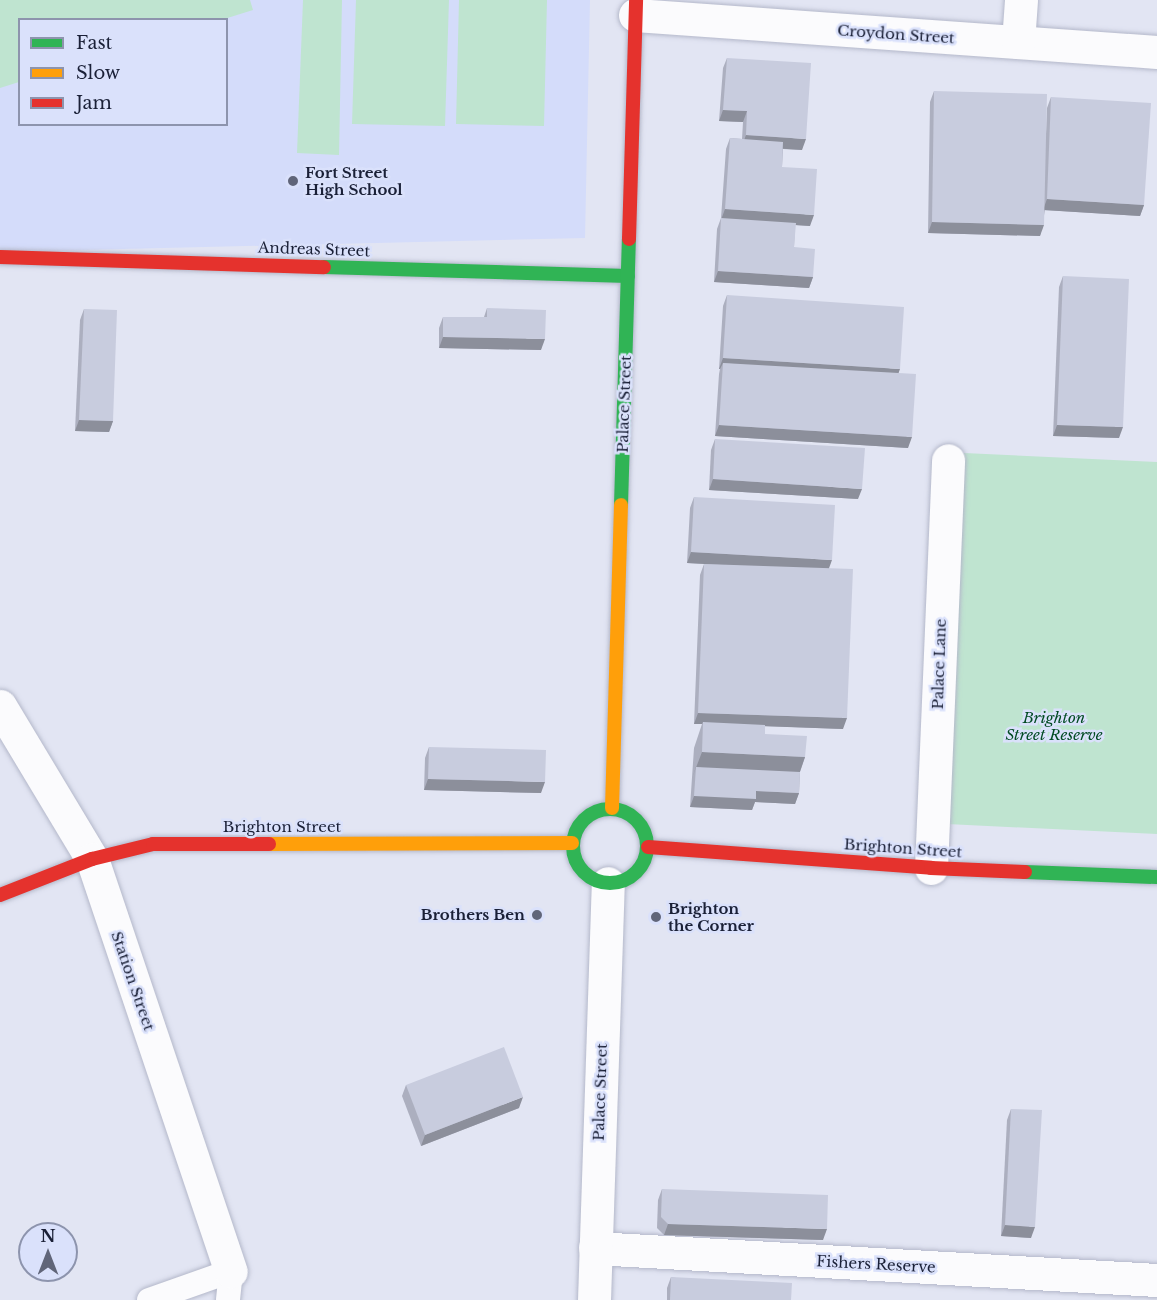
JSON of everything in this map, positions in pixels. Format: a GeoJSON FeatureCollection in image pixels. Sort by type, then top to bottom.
{"type":"FeatureCollection","features":[{"type":"Feature","properties":{"kind":"street"},"geometry":{"type":"LineString","coordinates":[[1018,42],[1021,0]]}},
{"type":"Feature","properties":{"kind":"street","name":"Croydon Street"},"geometry":{"type":"LineString","coordinates":[[636,8],[1157,52]]}},
{"type":"Feature","properties":{"kind":"street","name":"Palace Street"},"geometry":{"type":"LineString","coordinates":[[612,808],[636,8]]}},
{"type":"Feature","properties":{"kind":"street","name":"Andreas Street"},"geometry":{"type":"LineString","coordinates":[[0,257],[628,276]]}},
{"type":"Feature","properties":{"kind":"street","name":"Palace Lane"},"geometry":{"type":"LineString","coordinates":[[931,868],[948,460]]}},
{"type":"Feature","properties":{"kind":"street","name":"Station Street"},"geometry":{"type":"LineString","coordinates":[[0,706],[92,859],[230,1286]]}},
{"type":"Feature","properties":{"kind":"street"},"geometry":{"type":"LineString","coordinates":[[612,808],[633,816],[646,835],[648,847],[645,858],[631,877],[608,883],[596,880],[578,865],[572,843],[575,831],[590,814],[612,808]]}},
{"type":"Feature","properties":{"kind":"street","name":"Brighton Street"},"geometry":{"type":"LineString","coordinates":[[0,895],[92,859],[153,844],[572,843]]}},
{"type":"Feature","properties":{"kind":"street","name":"Brighton Street"},"geometry":{"type":"LineString","coordinates":[[648,847],[931,868],[1157,877]]}},
{"type":"Feature","properties":{"kind":"street","name":"Palace Street"},"geometry":{"type":"LineString","coordinates":[[594,1300],[608,883]]}},
{"type":"Feature","properties":{"kind":"street","name":"Fishers Reserve"},"geometry":{"type":"LineString","coordinates":[[595,1248],[1157,1280]]}},
{"type":"Feature","properties":{"kind":"lane"},"geometry":{"type":"LineString","coordinates":[[149,1300],[230,1286]]}},
{"type":"Feature","properties":{"kind":"shaded area","name":"Fort Street High School"},"geometry":{"type":"Polygon","coordinates":[[[0,0],[590,0],[585,238],[0,252],[0,0]]]}},
{"type":"Feature","properties":{"kind":"green space"},"geometry":{"type":"Polygon","coordinates":[[[0,0],[250,0],[253,10],[227,18],[18,18],[18,82],[0,88],[0,0]]]}},
{"type":"Feature","properties":{"kind":"green space"},"geometry":{"type":"Polygon","coordinates":[[[303,0],[342,0],[339,155],[297,153],[303,0]]]}},
{"type":"Feature","properties":{"kind":"green space"},"geometry":{"type":"Polygon","coordinates":[[[356,0],[449,0],[445,126],[352,124],[356,0]]]}},
{"type":"Feature","properties":{"kind":"green space"},"geometry":{"type":"Polygon","coordinates":[[[459,0],[547,0],[544,126],[456,124],[459,0]]]}},
{"type":"Feature","properties":{"kind":"green space","name":"Brighton Street Reserve"},"geometry":{"type":"Polygon","coordinates":[[[964,453],[1157,462],[1157,834],[947,824],[964,453]]]}},
{"type":"Feature","properties":{"kind":"building"},"geometry":{"type":"Polygon","coordinates":[[[727,58],[811,63],[806,139],[746,135],[747,111],[723,110],[727,58]]]}},
{"type":"Feature","properties":{"kind":"building"},"geometry":{"type":"Polygon","coordinates":[[[934,91],[1047,94],[1044,225],[932,222],[934,91]]]}},
{"type":"Feature","properties":{"kind":"building"},"geometry":{"type":"Polygon","coordinates":[[[1051,97],[1151,103],[1144,205],[1047,199],[1051,97]]]}},
{"type":"Feature","properties":{"kind":"building"},"geometry":{"type":"Polygon","coordinates":[[[730,138],[783,142],[782,167],[817,169],[814,215],[725,209],[730,138]]]}},
{"type":"Feature","properties":{"kind":"building"},"geometry":{"type":"Polygon","coordinates":[[[721,218],[796,223],[794,247],[815,249],[813,277],[718,271],[721,218]]]}},
{"type":"Feature","properties":{"kind":"building"},"geometry":{"type":"Polygon","coordinates":[[[1063,276],[1129,279],[1123,427],[1057,425],[1063,276]]]}},
{"type":"Feature","properties":{"kind":"building"},"geometry":{"type":"Polygon","coordinates":[[[727,295],[904,307],[900,369],[723,358],[727,295]]]}},
{"type":"Feature","properties":{"kind":"building"},"geometry":{"type":"Polygon","coordinates":[[[487,308],[546,310],[545,339],[443,337],[443,317],[487,317],[487,308]]]}},
{"type":"Feature","properties":{"kind":"building"},"geometry":{"type":"Polygon","coordinates":[[[84,309],[117,310],[113,421],[79,420],[84,309]]]}},
{"type":"Feature","properties":{"kind":"building"},"geometry":{"type":"Polygon","coordinates":[[[723,363],[916,374],[912,437],[719,425],[723,363]]]}},
{"type":"Feature","properties":{"kind":"building"},"geometry":{"type":"Polygon","coordinates":[[[715,439],[865,448],[862,489],[713,479],[715,439]]]}},
{"type":"Feature","properties":{"kind":"building"},"geometry":{"type":"Polygon","coordinates":[[[694,497],[835,505],[832,560],[691,552],[694,497]]]}},
{"type":"Feature","properties":{"kind":"building"},"geometry":{"type":"Polygon","coordinates":[[[704,564],[853,569],[847,718],[698,713],[704,564]]]}},
{"type":"Feature","properties":{"kind":"building"},"geometry":{"type":"Polygon","coordinates":[[[703,722],[765,725],[765,734],[807,736],[805,757],[702,752],[703,722]]]}},
{"type":"Feature","properties":{"kind":"building"},"geometry":{"type":"Polygon","coordinates":[[[429,747],[546,750],[545,782],[428,779],[429,747]]]}},
{"type":"Feature","properties":{"kind":"building"},"geometry":{"type":"Polygon","coordinates":[[[696,767],[800,772],[799,793],[756,791],[756,799],[694,796],[696,767]]]}},
{"type":"Feature","properties":{"kind":"building"},"geometry":{"type":"Polygon","coordinates":[[[504,1047],[523,1097],[425,1135],[406,1085],[504,1047]]]}},
{"type":"Feature","properties":{"kind":"building"},"geometry":{"type":"Polygon","coordinates":[[[1011,1109],[1042,1110],[1035,1227],[1005,1225],[1011,1109]]]}},
{"type":"Feature","properties":{"kind":"building"},"geometry":{"type":"Polygon","coordinates":[[[662,1189],[828,1195],[827,1229],[668,1224],[661,1217],[662,1189]]]}},
{"type":"Feature","properties":{"kind":"building"},"geometry":{"type":"Polygon","coordinates":[[[671,1277],[792,1283],[791,1300],[670,1300],[671,1277]]]}},
{"type":"Feature","properties":{"kind":"traffic: fast"},"geometry":{"type":"LineString","coordinates":[[621,505],[629,239]]}},
{"type":"Feature","properties":{"kind":"traffic: fast"},"geometry":{"type":"LineString","coordinates":[[324,267],[628,276]]}},
{"type":"Feature","properties":{"kind":"traffic: fast"},"geometry":{"type":"LineString","coordinates":[[603,809],[617,809],[631,815],[641,825],[647,839],[647,846],[647,853],[641,867],[631,877],[617,883],[603,883],[589,877],[579,867],[573,853],[573,839],[579,825],[589,815],[603,809]]}},
{"type":"Feature","properties":{"kind":"traffic: fast"},"geometry":{"type":"LineString","coordinates":[[1025,872],[1157,877]]}},
{"type":"Feature","properties":{"kind":"traffic: slow"},"geometry":{"type":"LineString","coordinates":[[612,808],[621,505]]}},
{"type":"Feature","properties":{"kind":"traffic: slow"},"geometry":{"type":"LineString","coordinates":[[269,844],[572,843]]}},
{"type":"Feature","properties":{"kind":"traffic: jam"},"geometry":{"type":"LineString","coordinates":[[629,239],[636,0]]}},
{"type":"Feature","properties":{"kind":"traffic: jam"},"geometry":{"type":"LineString","coordinates":[[0,257],[324,267]]}},
{"type":"Feature","properties":{"kind":"traffic: jam"},"geometry":{"type":"LineString","coordinates":[[0,895],[92,859],[153,844],[269,844]]}},
{"type":"Feature","properties":{"kind":"traffic: jam"},"geometry":{"type":"LineString","coordinates":[[648,847],[931,868],[1025,872]]}},
{"type":"Feature","properties":{"kind":"place","name":"Fort Street High School"},"geometry":{"type":"Point","coordinates":[293,181]}},
{"type":"Feature","properties":{"kind":"place","name":"Brothers Ben"},"geometry":{"type":"Point","coordinates":[537,915]}},
{"type":"Feature","properties":{"kind":"place","name":"Brighton the Corner"},"geometry":{"type":"Point","coordinates":[656,917]}}]}
